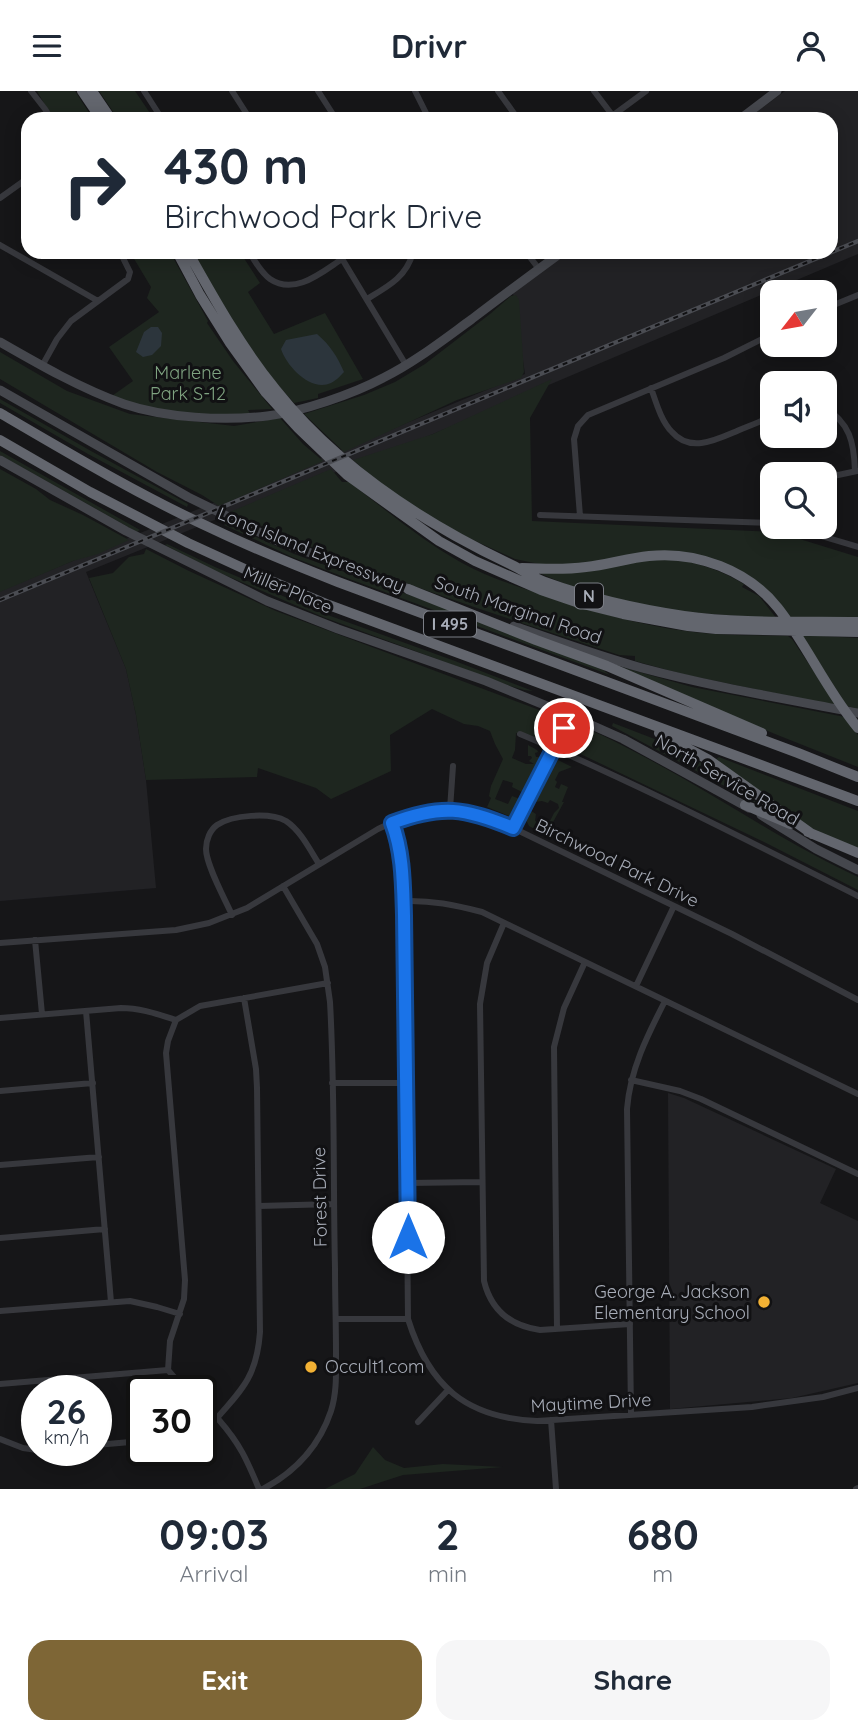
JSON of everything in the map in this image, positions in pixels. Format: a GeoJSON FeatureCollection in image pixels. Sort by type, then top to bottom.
{"type":"FeatureCollection","features":[{"type":"Feature","properties":{"kind":"highway"},"geometry":{"type":"LineString","coordinates":[[82,91],[96,112]]}},
{"type":"Feature","properties":{"kind":"highway"},"geometry":{"type":"LineString","coordinates":[[92,91],[106,112]]}},
{"type":"Feature","properties":{"kind":"highway","name":"N"},"geometry":{"type":"LineString","coordinates":[[181,259],[218,324],[271,392],[301,425],[350,471],[439,541],[512,578],[579,603],[623,614],[688,626],[748,631],[858,632]]}},
{"type":"Feature","properties":{"kind":"highway","name":"N"},"geometry":{"type":"LineString","coordinates":[[192,259],[271,392]]}},
{"type":"Feature","properties":{"kind":"highway","name":"Long Island Expressway"},"geometry":{"type":"LineString","coordinates":[[0,413],[214,530],[338,582],[858,777]]}},
{"type":"Feature","properties":{"kind":"highway","name":"I 495"},"geometry":{"type":"LineString","coordinates":[[0,440],[146,522],[262,577],[329,605],[858,801]]}},
{"type":"Feature","properties":{"kind":"highway","name":"N"},"geometry":{"type":"LineString","coordinates":[[350,471],[431,523],[541,581],[629,606],[685,616],[730,620],[858,622]]}},
{"type":"Feature","properties":{"kind":"highway"},"geometry":{"type":"LineString","coordinates":[[520,568],[588,567],[646,556],[681,556],[702,559],[727,569],[753,585],[779,610],[858,727]]}},
{"type":"Feature","properties":{"kind":"highway"},"geometry":{"type":"LineString","coordinates":[[408,589],[607,666],[779,740],[798,753]]}},
{"type":"Feature","properties":{"kind":"highway"},"geometry":{"type":"LineString","coordinates":[[593,703],[664,735],[709,760],[812,834]]}},
{"type":"Feature","properties":{"kind":"highway"},"geometry":{"type":"LineString","coordinates":[[745,805],[858,853]]}},
{"type":"Feature","properties":{"kind":"main road"},"geometry":{"type":"LineString","coordinates":[[747,112],[766,94],[777,91]]}},
{"type":"Feature","properties":{"kind":"main road"},"geometry":{"type":"LineString","coordinates":[[0,342],[91,391],[151,411],[182,416],[267,416],[351,393],[382,379],[427,352],[552,259]]}},
{"type":"Feature","properties":{"kind":"main road","name":"South Marginal Road"},"geometry":{"type":"LineString","coordinates":[[0,390],[188,497],[275,540],[585,651],[708,683],[858,713]]}},
{"type":"Feature","properties":{"kind":"main road","name":"Miller Place"},"geometry":{"type":"LineString","coordinates":[[0,460],[126,530],[267,601],[486,681],[578,719]]}},
{"type":"Feature","properties":{"kind":"main road","name":"North Service Road"},"geometry":{"type":"LineString","coordinates":[[578,719],[623,739],[745,805],[816,849],[858,870]]}},
{"type":"Feature","properties":{"kind":"street"},"geometry":{"type":"LineString","coordinates":[[31,91],[47,112]]}},
{"type":"Feature","properties":{"kind":"street"},"geometry":{"type":"LineString","coordinates":[[144,91],[158,112]]}},
{"type":"Feature","properties":{"kind":"street"},"geometry":{"type":"LineString","coordinates":[[232,91],[246,112]]}},
{"type":"Feature","properties":{"kind":"street"},"geometry":{"type":"LineString","coordinates":[[318,91],[332,112]]}},
{"type":"Feature","properties":{"kind":"street"},"geometry":{"type":"LineString","coordinates":[[415,91],[426,112]]}},
{"type":"Feature","properties":{"kind":"street"},"geometry":{"type":"LineString","coordinates":[[498,91],[514,112]]}},
{"type":"Feature","properties":{"kind":"street"},"geometry":{"type":"LineString","coordinates":[[594,91],[607,112]]}},
{"type":"Feature","properties":{"kind":"street"},"geometry":{"type":"LineString","coordinates":[[617,112],[646,91]]}},
{"type":"Feature","properties":{"kind":"street"},"geometry":{"type":"LineString","coordinates":[[0,198],[21,183]]}},
{"type":"Feature","properties":{"kind":"street"},"geometry":{"type":"LineString","coordinates":[[0,245],[21,257]]}},
{"type":"Feature","properties":{"kind":"street"},"geometry":{"type":"LineString","coordinates":[[24,259],[98,301]]}},
{"type":"Feature","properties":{"kind":"street"},"geometry":{"type":"LineString","coordinates":[[42,366],[71,321],[128,279],[130,272],[124,259]]}},
{"type":"Feature","properties":{"kind":"street"},"geometry":{"type":"LineString","coordinates":[[254,259],[269,278],[288,285],[311,279],[342,259],[406,365]]}},
{"type":"Feature","properties":{"kind":"street"},"geometry":{"type":"LineString","coordinates":[[367,299],[398,279],[411,259]]}},
{"type":"Feature","properties":{"kind":"street"},"geometry":{"type":"LineString","coordinates":[[531,259],[538,269]]}},
{"type":"Feature","properties":{"kind":"street"},"geometry":{"type":"LineString","coordinates":[[837,305],[857,298]]}},
{"type":"Feature","properties":{"kind":"street"},"geometry":{"type":"LineString","coordinates":[[580,516],[574,439],[578,426],[588,415],[724,358],[760,340]]}},
{"type":"Feature","properties":{"kind":"street"},"geometry":{"type":"LineString","coordinates":[[651,388],[671,432],[684,442],[708,443],[760,421]]}},
{"type":"Feature","properties":{"kind":"street"},"geometry":{"type":"LineString","coordinates":[[837,418],[851,437],[856,471],[837,475]]}},
{"type":"Feature","properties":{"kind":"street"},"geometry":{"type":"LineString","coordinates":[[540,515],[760,523]]}},
{"type":"Feature","properties":{"kind":"street"},"geometry":{"type":"LineString","coordinates":[[832,539],[858,547]]}},
{"type":"Feature","properties":{"kind":"street"},"geometry":{"type":"LineString","coordinates":[[513,828],[552,748],[564,728],[578,719]]}},
{"type":"Feature","properties":{"kind":"street"},"geometry":{"type":"LineString","coordinates":[[520,734],[661,797],[858,896]]}},
{"type":"Feature","properties":{"kind":"street"},"geometry":{"type":"LineString","coordinates":[[450,809],[453,766]]}},
{"type":"Feature","properties":{"kind":"street","name":"Birchwood Park Drive"},"geometry":{"type":"LineString","coordinates":[[0,943],[176,930],[209,923],[247,908],[392,823],[421,813],[450,809],[487,817],[513,828],[732,934],[858,1000]]}},
{"type":"Feature","properties":{"kind":"street"},"geometry":{"type":"LineString","coordinates":[[232,915],[208,861],[206,849],[211,831],[216,826],[228,820],[259,816],[280,818],[295,828],[319,864]]}},
{"type":"Feature","properties":{"kind":"street","name":"Maytime Drive"},"geometry":{"type":"LineString","coordinates":[[392,823],[400,848],[404,901],[408,1319],[425,1361],[448,1390],[471,1405],[495,1415],[517,1420],[551,1420],[752,1407],[823,1397],[858,1388]]}},
{"type":"Feature","properties":{"kind":"street"},"geometry":{"type":"LineString","coordinates":[[202,826],[211,831]]}},
{"type":"Feature","properties":{"kind":"street","name":"Forest Drive"},"geometry":{"type":"LineString","coordinates":[[261,1489],[301,1463],[314,1447],[325,1428],[335,1389],[331,1020],[328,983],[317,944],[283,886]]}},
{"type":"Feature","properties":{"kind":"street"},"geometry":{"type":"LineString","coordinates":[[404,901],[453,904],[482,912],[858,1094]]}},
{"type":"Feature","properties":{"kind":"street"},"geometry":{"type":"LineString","coordinates":[[635,986],[674,906]]}},
{"type":"Feature","properties":{"kind":"street"},"geometry":{"type":"LineString","coordinates":[[504,923],[488,963],[480,1004],[484,1281],[490,1300],[502,1314],[518,1325],[540,1330],[630,1324]]}},
{"type":"Feature","properties":{"kind":"street"},"geometry":{"type":"LineString","coordinates":[[35,940],[42,1014]]}},
{"type":"Feature","properties":{"kind":"street"},"geometry":{"type":"LineString","coordinates":[[557,1329],[554,1047],[564,1008],[585,962]]}},
{"type":"Feature","properties":{"kind":"street"},"geometry":{"type":"LineString","coordinates":[[172,1375],[168,1370],[170,1341],[184,1299],[185,1280],[166,1053],[176,1020],[200,1006],[328,983]]}},
{"type":"Feature","properties":{"kind":"street"},"geometry":{"type":"LineString","coordinates":[[244,998],[257,1078],[259,1349],[250,1378],[217,1418],[236,1440],[261,1489]]}},
{"type":"Feature","properties":{"kind":"street"},"geometry":{"type":"LineString","coordinates":[[631,1414],[627,1109],[637,1061],[665,1001]]}},
{"type":"Feature","properties":{"kind":"street"},"geometry":{"type":"LineString","coordinates":[[0,1018],[132,1008],[176,1020]]}},
{"type":"Feature","properties":{"kind":"street"},"geometry":{"type":"LineString","coordinates":[[86,1011],[111,1302]]}},
{"type":"Feature","properties":{"kind":"street"},"geometry":{"type":"LineString","coordinates":[[631,1080],[680,1091],[701,1099],[858,1174]]}},
{"type":"Feature","properties":{"kind":"street"},"geometry":{"type":"LineString","coordinates":[[0,1091],[93,1083]]}},
{"type":"Feature","properties":{"kind":"street"},"geometry":{"type":"LineString","coordinates":[[332,1083],[406,1083]]}},
{"type":"Feature","properties":{"kind":"street"},"geometry":{"type":"LineString","coordinates":[[0,1165],[99,1157]]}},
{"type":"Feature","properties":{"kind":"street"},"geometry":{"type":"LineString","coordinates":[[408,1183],[481,1182]]}},
{"type":"Feature","properties":{"kind":"street"},"geometry":{"type":"LineString","coordinates":[[259,1206],[334,1204]]}},
{"type":"Feature","properties":{"kind":"street"},"geometry":{"type":"LineString","coordinates":[[0,1238],[105,1229]]}},
{"type":"Feature","properties":{"kind":"street"},"geometry":{"type":"LineString","coordinates":[[0,1311],[130,1301],[180,1314]]}},
{"type":"Feature","properties":{"kind":"street"},"geometry":{"type":"LineString","coordinates":[[336,1319],[408,1319]]}},
{"type":"Feature","properties":{"kind":"street"},"geometry":{"type":"LineString","coordinates":[[0,1384],[168,1370]]}},
{"type":"Feature","properties":{"kind":"street"},"geometry":{"type":"LineString","coordinates":[[418,1422],[448,1390]]}},
{"type":"Feature","properties":{"kind":"street"},"geometry":{"type":"LineString","coordinates":[[551,1420],[556,1489]]}},
{"type":"Feature","properties":{"kind":"street"},"geometry":{"type":"LineString","coordinates":[[0,1439],[21,1447]]}},
{"type":"Feature","properties":{"kind":"shaded area"},"geometry":{"type":"Polygon","coordinates":[[[785,91],[858,91],[858,254],[797,280],[760,280],[760,296],[426,437],[86,572],[126,669],[146,780],[156,888],[0,901],[0,591],[525,374],[513,293],[559,259],[838,259],[838,112],[756,112],[785,91]]]}},
{"type":"Feature","properties":{"kind":"shaded area"},"geometry":{"type":"Polygon","coordinates":[[[151,327],[158,327],[162,333],[161,346],[152,355],[143,357],[136,352],[144,332],[151,327]]]}},
{"type":"Feature","properties":{"kind":"shaded area"},"geometry":{"type":"Polygon","coordinates":[[[317,334],[333,351],[344,372],[333,382],[323,385],[308,381],[294,370],[281,349],[286,340],[317,334]]]}},
{"type":"Feature","properties":{"kind":"shaded area","name":"George A. Jackson Elementary School"},"geometry":{"type":"Polygon","coordinates":[[[668,1093],[836,1169],[820,1203],[858,1221],[858,1383],[792,1398],[670,1409],[668,1093]]]}},
{"type":"Feature","properties":{"kind":"green space"},"geometry":{"type":"Polygon","coordinates":[[[37,91],[75,91],[88,112],[49,112],[37,91]]]}},
{"type":"Feature","properties":{"kind":"green space"},"geometry":{"type":"Polygon","coordinates":[[[99,91],[135,91],[149,112],[113,112],[99,91]]]}},
{"type":"Feature","properties":{"kind":"green space","name":"Marlene Park S-12"},"geometry":{"type":"Polygon","coordinates":[[[134,259],[174,259],[207,323],[233,361],[272,409],[248,410],[252,417],[182,416],[109,398],[133,381],[109,347],[159,312],[147,298],[151,287],[134,259]]]}},
{"type":"Feature","properties":{"kind":"green space"},"geometry":{"type":"Polygon","coordinates":[[[197,259],[245,259],[260,283],[248,292],[274,334],[325,313],[363,379],[318,394],[318,398],[294,403],[240,338],[197,259]]]}},
{"type":"Feature","properties":{"kind":"green space"},"geometry":{"type":"Polygon","coordinates":[[[516,295],[519,300],[524,372],[521,378],[457,400],[344,452],[304,414],[395,382],[425,364],[511,296],[516,295]]]}},
{"type":"Feature","properties":{"kind":"green space"},"geometry":{"type":"Polygon","coordinates":[[[0,352],[67,391],[130,414],[234,426],[280,418],[303,444],[323,461],[219,506],[0,379],[0,352]]]}},
{"type":"Feature","properties":{"kind":"green space"},"geometry":{"type":"Polygon","coordinates":[[[552,379],[530,418],[532,521],[760,531],[760,539],[800,539],[858,557],[858,619],[792,619],[776,600],[689,553],[581,565],[544,565],[515,559],[429,517],[387,490],[353,460],[433,434],[552,379]]]}},
{"type":"Feature","properties":{"kind":"green space"},"geometry":{"type":"Polygon","coordinates":[[[0,399],[188,504],[187,507],[88,454],[0,403],[0,399]]]}},
{"type":"Feature","properties":{"kind":"green space"},"geometry":{"type":"Polygon","coordinates":[[[0,451],[140,530],[137,532],[0,455],[0,451]]]}},
{"type":"Feature","properties":{"kind":"green space"},"geometry":{"type":"Polygon","coordinates":[[[0,469],[50,500],[129,540],[0,592],[0,469]]]}},
{"type":"Feature","properties":{"kind":"green space"},"geometry":{"type":"Polygon","coordinates":[[[331,469],[342,482],[349,482],[432,545],[472,568],[503,581],[581,607],[650,625],[712,634],[788,636],[837,706],[682,674],[635,661],[635,656],[619,655],[374,571],[230,512],[331,469]]]}},
{"type":"Feature","properties":{"kind":"green space"},"geometry":{"type":"Polygon","coordinates":[[[225,523],[294,554],[454,611],[610,675],[292,557],[224,525],[225,523]]]}},
{"type":"Feature","properties":{"kind":"green space"},"geometry":{"type":"Polygon","coordinates":[[[165,545],[325,614],[533,691],[510,686],[323,617],[213,570],[165,545]]]}},
{"type":"Feature","properties":{"kind":"green space"},"geometry":{"type":"Polygon","coordinates":[[[146,549],[276,611],[566,720],[559,723],[549,739],[529,738],[516,733],[512,758],[526,764],[534,764],[529,761],[532,758],[528,756],[528,745],[537,750],[540,755],[535,753],[536,757],[540,757],[522,792],[512,787],[513,783],[503,780],[495,799],[508,804],[512,796],[520,799],[509,816],[487,807],[491,798],[491,786],[503,759],[490,731],[464,724],[432,709],[390,735],[391,771],[331,799],[316,788],[258,768],[257,777],[146,780],[126,669],[89,578],[113,573],[129,557],[144,554],[146,549]]]}},
{"type":"Feature","properties":{"kind":"green space"},"geometry":{"type":"Polygon","coordinates":[[[677,559],[712,568],[744,584],[742,587],[759,596],[777,619],[673,611],[619,600],[570,586],[539,573],[643,560],[677,559]]]}},
{"type":"Feature","properties":{"kind":"green space"},"geometry":{"type":"Polygon","coordinates":[[[801,635],[858,638],[858,709],[847,706],[801,635]]]}},
{"type":"Feature","properties":{"kind":"green space"},"geometry":{"type":"Polygon","coordinates":[[[611,664],[692,687],[845,717],[858,735],[858,767],[775,734],[611,664]]]}},
{"type":"Feature","properties":{"kind":"green space"},"geometry":{"type":"Polygon","coordinates":[[[613,723],[678,748],[760,805],[612,726],[613,723]]]}},
{"type":"Feature","properties":{"kind":"green space"},"geometry":{"type":"Polygon","coordinates":[[[574,724],[604,736],[678,775],[805,850],[858,877],[858,890],[568,748],[562,741],[570,726],[574,724]]]}},
{"type":"Feature","properties":{"kind":"green space"},"geometry":{"type":"Polygon","coordinates":[[[719,757],[858,811],[858,850],[803,824],[716,759],[719,757]]]}},
{"type":"Feature","properties":{"kind":"green space"},"geometry":{"type":"Polygon","coordinates":[[[558,760],[572,767],[559,772],[555,780],[555,787],[559,789],[561,784],[568,787],[564,802],[546,835],[529,826],[526,820],[531,811],[536,814],[535,821],[547,827],[559,808],[558,804],[550,800],[548,803],[535,802],[554,762],[558,760]]]}},
{"type":"Feature","properties":{"kind":"green space"},"geometry":{"type":"Polygon","coordinates":[[[373,1447],[385,1460],[404,1468],[443,1464],[503,1467],[403,1475],[360,1489],[325,1489],[355,1474],[373,1447]]]}},
{"type":"Feature","properties":{"kind":"railway"},"geometry":{"type":"LineString","coordinates":[[838,249],[858,241]]}},
{"type":"Feature","properties":{"kind":"railway"},"geometry":{"type":"LineString","coordinates":[[0,600],[815,259]]}},
{"type":"Feature","properties":{"kind":"place","name":"George A. Jackson Elementary School"},"geometry":{"type":"Point","coordinates":[764,1302]}},
{"type":"Feature","properties":{"kind":"place","name":"Occult1.com"},"geometry":{"type":"Point","coordinates":[311,1367]}},
{"type":"Feature","properties":{"kind":"route"},"geometry":{"type":"LineString","coordinates":[[408,1237],[404,915],[400,848],[392,823],[421,813],[450,809],[487,817],[513,828],[564,728]]}}]}
